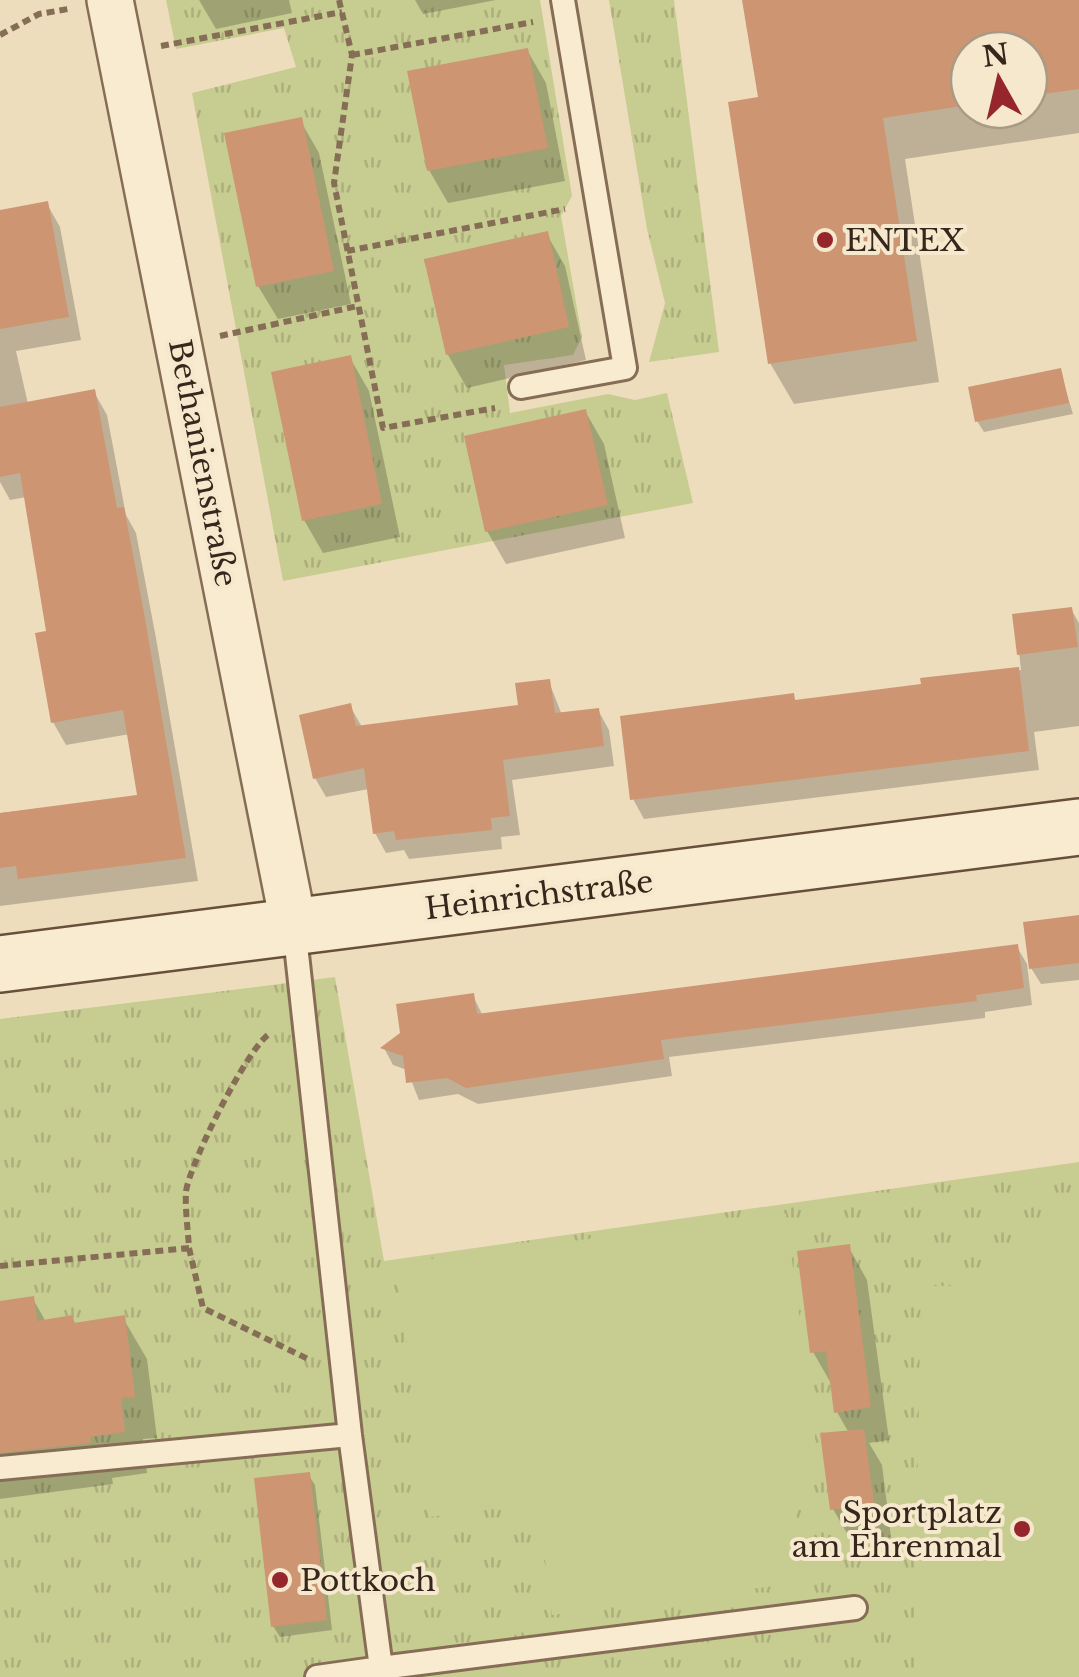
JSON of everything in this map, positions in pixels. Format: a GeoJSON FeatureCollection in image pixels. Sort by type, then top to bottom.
{"type":"FeatureCollection","features":[{"type":"Feature","properties":{"kind":"street","name":"Bethanienstraße"},"geometry":{"type":"LineString","coordinates":[[110,0],[294,926]]}},
{"type":"Feature","properties":{"kind":"street","name":"Heinrichstraße"},"geometry":{"type":"LineString","coordinates":[[0,964],[1079,827]]}},
{"type":"Feature","properties":{"kind":"lane"},"geometry":{"type":"LineString","coordinates":[[521,387],[625,368],[564,8]]}},
{"type":"Feature","properties":{"kind":"lane"},"geometry":{"type":"LineString","coordinates":[[294,926],[350,1434],[381,1668]]}},
{"type":"Feature","properties":{"kind":"lane"},"geometry":{"type":"LineString","coordinates":[[0,1468],[350,1434]]}},
{"type":"Feature","properties":{"kind":"lane"},"geometry":{"type":"LineString","coordinates":[[317,1677],[855,1608]]}},
{"type":"Feature","properties":{"kind":"path"},"geometry":{"type":"LineString","coordinates":[[0,36],[39,14],[110,0]]}},
{"type":"Feature","properties":{"kind":"path"},"geometry":{"type":"LineString","coordinates":[[339,0],[352,56],[334,183],[383,428],[511,404],[521,387]]}},
{"type":"Feature","properties":{"kind":"path"},"geometry":{"type":"LineString","coordinates":[[352,56],[564,8]]}},
{"type":"Feature","properties":{"kind":"path"},"geometry":{"type":"LineString","coordinates":[[122,53],[342,12]]}},
{"type":"Feature","properties":{"kind":"path"},"geometry":{"type":"LineString","coordinates":[[348,251],[596,203]]}},
{"type":"Feature","properties":{"kind":"path"},"geometry":{"type":"LineString","coordinates":[[180,344],[358,306]]}},
{"type":"Feature","properties":{"kind":"path"},"geometry":{"type":"LineString","coordinates":[[302,1020],[262,1037],[240,1069],[186,1188],[188,1248],[203,1308],[345,1377]]}},
{"type":"Feature","properties":{"kind":"path"},"geometry":{"type":"LineString","coordinates":[[0,1266],[188,1248]]}},
{"type":"Feature","properties":{"kind":"green space"},"geometry":{"type":"Polygon","coordinates":[[[166,0],[540,0],[572,196],[561,216],[582,337],[573,355],[504,365],[510,413],[608,394],[635,400],[667,393],[693,503],[283,581],[192,93],[296,67],[284,28],[176,49],[166,0]]]}},
{"type":"Feature","properties":{"kind":"green space"},"geometry":{"type":"Polygon","coordinates":[[[609,0],[674,0],[719,352],[649,362],[665,303],[647,229],[609,0]]]}},
{"type":"Feature","properties":{"kind":"green space"},"geometry":{"type":"Polygon","coordinates":[[[335,977],[384,1261],[1079,1162],[1079,1677],[0,1677],[0,1019],[335,977]]]}},
{"type":"Feature","properties":{"kind":"green space"},"geometry":{"type":"Polygon","coordinates":[[[1079,1212],[1079,1677],[914,1677],[921,1286],[972,1286],[1002,1255],[1079,1212]]]}},
{"type":"Feature","properties":{"kind":"green space"},"geometry":{"type":"Polygon","coordinates":[[[786,1214],[819,1468],[791,1471],[805,1582],[552,1615],[538,1504],[429,1517],[397,1263],[786,1214]]]}},
{"type":"Feature","properties":{"kind":"building","name":"ENTEX"},"geometry":{"type":"Polygon","coordinates":[[[742,0],[1079,0],[1079,89],[1049,93],[1049,30],[949,30],[949,108],[883,118],[917,341],[768,364],[728,102],[758,97],[742,0]]]}},
{"type":"Feature","properties":{"kind":"building"},"geometry":{"type":"Polygon","coordinates":[[[528,48],[548,148],[427,171],[407,71],[528,48]]]}},
{"type":"Feature","properties":{"kind":"building"},"geometry":{"type":"Polygon","coordinates":[[[302,117],[334,271],[256,287],[224,133],[302,117]]]}},
{"type":"Feature","properties":{"kind":"building"},"geometry":{"type":"Polygon","coordinates":[[[48,201],[69,317],[0,329],[0,210],[48,201]]]}},
{"type":"Feature","properties":{"kind":"building"},"geometry":{"type":"Polygon","coordinates":[[[548,231],[569,327],[446,355],[424,259],[548,231]]]}},
{"type":"Feature","properties":{"kind":"building"},"geometry":{"type":"Polygon","coordinates":[[[351,355],[382,504],[302,521],[271,372],[351,355]]]}},
{"type":"Feature","properties":{"kind":"building"},"geometry":{"type":"Polygon","coordinates":[[[1061,368],[1069,403],[975,422],[968,387],[1061,368]]]}},
{"type":"Feature","properties":{"kind":"building"},"geometry":{"type":"Polygon","coordinates":[[[95,389],[117,508],[124,507],[186,858],[18,879],[16,866],[0,868],[0,813],[137,795],[123,710],[51,723],[35,633],[46,631],[20,473],[0,477],[0,407],[95,389]]]}},
{"type":"Feature","properties":{"kind":"building"},"geometry":{"type":"Polygon","coordinates":[[[586,409],[608,505],[485,532],[464,436],[586,409]]]}},
{"type":"Feature","properties":{"kind":"building"},"geometry":{"type":"Polygon","coordinates":[[[1072,607],[1078,647],[1017,655],[1012,614],[1072,607]]]}},
{"type":"Feature","properties":{"kind":"building"},"geometry":{"type":"Polygon","coordinates":[[[1019,667],[1029,751],[630,800],[620,716],[794,693],[795,700],[921,684],[920,678],[1019,667]]]}},
{"type":"Feature","properties":{"kind":"building"},"geometry":{"type":"Polygon","coordinates":[[[550,679],[555,713],[599,708],[604,746],[503,760],[510,816],[491,818],[492,830],[396,840],[394,831],[373,834],[364,768],[313,779],[299,715],[351,703],[356,726],[518,705],[515,683],[550,679]]]}},
{"type":"Feature","properties":{"kind":"building"},"geometry":{"type":"Polygon","coordinates":[[[1079,915],[1079,963],[1029,969],[1023,922],[1079,915]]]}},
{"type":"Feature","properties":{"kind":"building"},"geometry":{"type":"Polygon","coordinates":[[[1018,944],[1024,988],[976,995],[977,1001],[661,1040],[664,1059],[466,1088],[447,1078],[406,1083],[403,1056],[380,1048],[400,1033],[396,1004],[474,993],[477,1014],[1018,944]]]}},
{"type":"Feature","properties":{"kind":"building"},"geometry":{"type":"Polygon","coordinates":[[[850,1244],[871,1407],[834,1413],[826,1351],[810,1353],[797,1251],[850,1244]]]}},
{"type":"Feature","properties":{"kind":"building"},"geometry":{"type":"Polygon","coordinates":[[[34,1296],[37,1321],[73,1315],[74,1323],[125,1315],[135,1397],[121,1398],[125,1432],[90,1437],[91,1443],[0,1453],[0,1301],[34,1296]]]}},
{"type":"Feature","properties":{"kind":"building"},"geometry":{"type":"Polygon","coordinates":[[[864,1429],[874,1504],[830,1510],[820,1433],[864,1429]]]}},
{"type":"Feature","properties":{"kind":"building"},"geometry":{"type":"Polygon","coordinates":[[[310,1472],[327,1620],[271,1627],[254,1478],[310,1472]]]}},
{"type":"Feature","properties":{"kind":"place","name":"ENTEX"},"geometry":{"type":"Point","coordinates":[825,240]}},
{"type":"Feature","properties":{"kind":"place","name":"Sportplatz am Ehrenmal"},"geometry":{"type":"Point","coordinates":[1022,1529]}},
{"type":"Feature","properties":{"kind":"place","name":"Pottkoch"},"geometry":{"type":"Point","coordinates":[280,1580]}}]}
